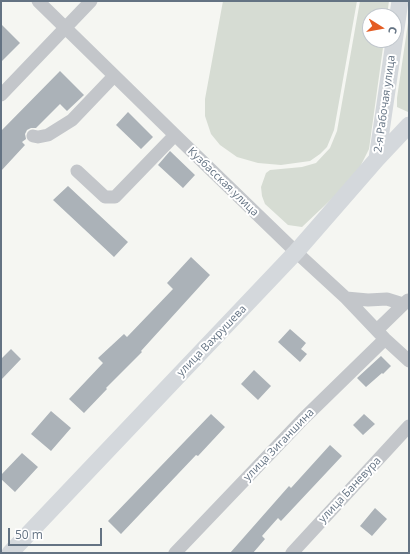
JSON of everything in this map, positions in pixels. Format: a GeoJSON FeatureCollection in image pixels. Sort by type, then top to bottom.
{"type":"FeatureCollection","features":[{"type":"Feature","properties":{"kind":"main road","name":"2-я Рабочая улица"},"geometry":{"type":"LineString","coordinates":[[377,159],[400,1]]}},
{"type":"Feature","properties":{"kind":"main road","name":"улица Вахрушева"},"geometry":{"type":"LineString","coordinates":[[10,553],[296,252],[377,159],[409,125]]}},
{"type":"Feature","properties":{"kind":"street","name":"Кузбасская улица"},"geometry":{"type":"LineString","coordinates":[[38,1],[296,252],[346,298],[409,361]]}},
{"type":"Feature","properties":{"kind":"street"},"geometry":{"type":"LineString","coordinates":[[1,95],[91,1]]}},
{"type":"Feature","properties":{"kind":"street"},"geometry":{"type":"LineString","coordinates":[[33,136],[38,138],[48,135],[72,120],[114,76]]}},
{"type":"Feature","properties":{"kind":"street"},"geometry":{"type":"LineString","coordinates":[[77,171],[105,197],[115,197],[175,135]]}},
{"type":"Feature","properties":{"kind":"street"},"geometry":{"type":"LineString","coordinates":[[346,298],[368,300],[387,299],[406,302]]}},
{"type":"Feature","properties":{"kind":"street","name":"улица Зиганшина"},"geometry":{"type":"LineString","coordinates":[[175,553],[303,419],[381,334],[406,302]]}},
{"type":"Feature","properties":{"kind":"street","name":"улица Баневура"},"geometry":{"type":"LineString","coordinates":[[292,553],[409,426]]}},
{"type":"Feature","properties":{"kind":"shaded area"},"geometry":{"type":"Polygon","coordinates":[[[223,1],[357,1],[334,130],[327,147],[310,161],[281,165],[258,163],[237,157],[220,145],[211,134],[205,116],[205,99],[223,1]]]}},
{"type":"Feature","properties":{"kind":"shaded area"},"geometry":{"type":"Polygon","coordinates":[[[360,1],[389,1],[388,8],[362,8],[362,48],[383,48],[369,149],[360,167],[340,191],[302,227],[288,225],[265,204],[261,187],[266,173],[270,170],[302,167],[316,163],[330,148],[337,131],[360,1]]]}},
{"type":"Feature","properties":{"kind":"shaded area"},"geometry":{"type":"Polygon","coordinates":[[[409,16],[408,112],[397,107],[397,98],[409,16]]]}},
{"type":"Feature","properties":{"kind":"building"},"geometry":{"type":"Polygon","coordinates":[[[1,24],[20,43],[1,62],[1,24]]]}},
{"type":"Feature","properties":{"kind":"building"},"geometry":{"type":"Polygon","coordinates":[[[60,71],[84,95],[67,111],[60,104],[36,128],[27,130],[25,134],[26,139],[22,142],[25,145],[1,171],[1,131],[60,71]]]}},
{"type":"Feature","properties":{"kind":"building"},"geometry":{"type":"Polygon","coordinates":[[[128,112],[153,137],[141,149],[116,125],[128,112]]]}},
{"type":"Feature","properties":{"kind":"building"},"geometry":{"type":"Polygon","coordinates":[[[170,151],[195,175],[183,188],[158,165],[170,151]]]}},
{"type":"Feature","properties":{"kind":"building"},"geometry":{"type":"Polygon","coordinates":[[[68,186],[128,242],[114,257],[53,200],[68,186]]]}},
{"type":"Feature","properties":{"kind":"building"},"geometry":{"type":"Polygon","coordinates":[[[191,257],[210,275],[141,351],[142,352],[106,388],[107,389],[84,413],[69,399],[103,363],[98,358],[124,334],[127,337],[173,289],[167,283],[191,257]]]}},
{"type":"Feature","properties":{"kind":"building"},"geometry":{"type":"Polygon","coordinates":[[[290,329],[306,343],[301,349],[307,354],[300,362],[278,342],[290,329]]]}},
{"type":"Feature","properties":{"kind":"building"},"geometry":{"type":"Polygon","coordinates":[[[11,349],[21,359],[1,380],[1,359],[11,349]]]}},
{"type":"Feature","properties":{"kind":"building"},"geometry":{"type":"Polygon","coordinates":[[[381,356],[391,366],[366,387],[357,378],[381,356]]]}},
{"type":"Feature","properties":{"kind":"building"},"geometry":{"type":"Polygon","coordinates":[[[254,370],[271,386],[258,400],[241,384],[254,370]]]}},
{"type":"Feature","properties":{"kind":"building"},"geometry":{"type":"Polygon","coordinates":[[[51,411],[71,428],[51,451],[31,434],[51,411]]]}},
{"type":"Feature","properties":{"kind":"building"},"geometry":{"type":"Polygon","coordinates":[[[211,414],[225,427],[198,456],[196,455],[121,534],[108,521],[211,414]]]}},
{"type":"Feature","properties":{"kind":"building"},"geometry":{"type":"Polygon","coordinates":[[[364,414],[375,424],[363,435],[353,425],[364,414]]]}},
{"type":"Feature","properties":{"kind":"building"},"geometry":{"type":"Polygon","coordinates":[[[330,445],[342,456],[281,521],[278,518],[262,536],[265,539],[253,553],[230,553],[289,486],[291,488],[330,445]]]}},
{"type":"Feature","properties":{"kind":"building"},"geometry":{"type":"Polygon","coordinates":[[[22,453],[38,467],[15,492],[1,479],[1,475],[22,453]]]}},
{"type":"Feature","properties":{"kind":"building"},"geometry":{"type":"Polygon","coordinates":[[[375,508],[387,519],[372,536],[360,526],[375,508]]]}}]}
